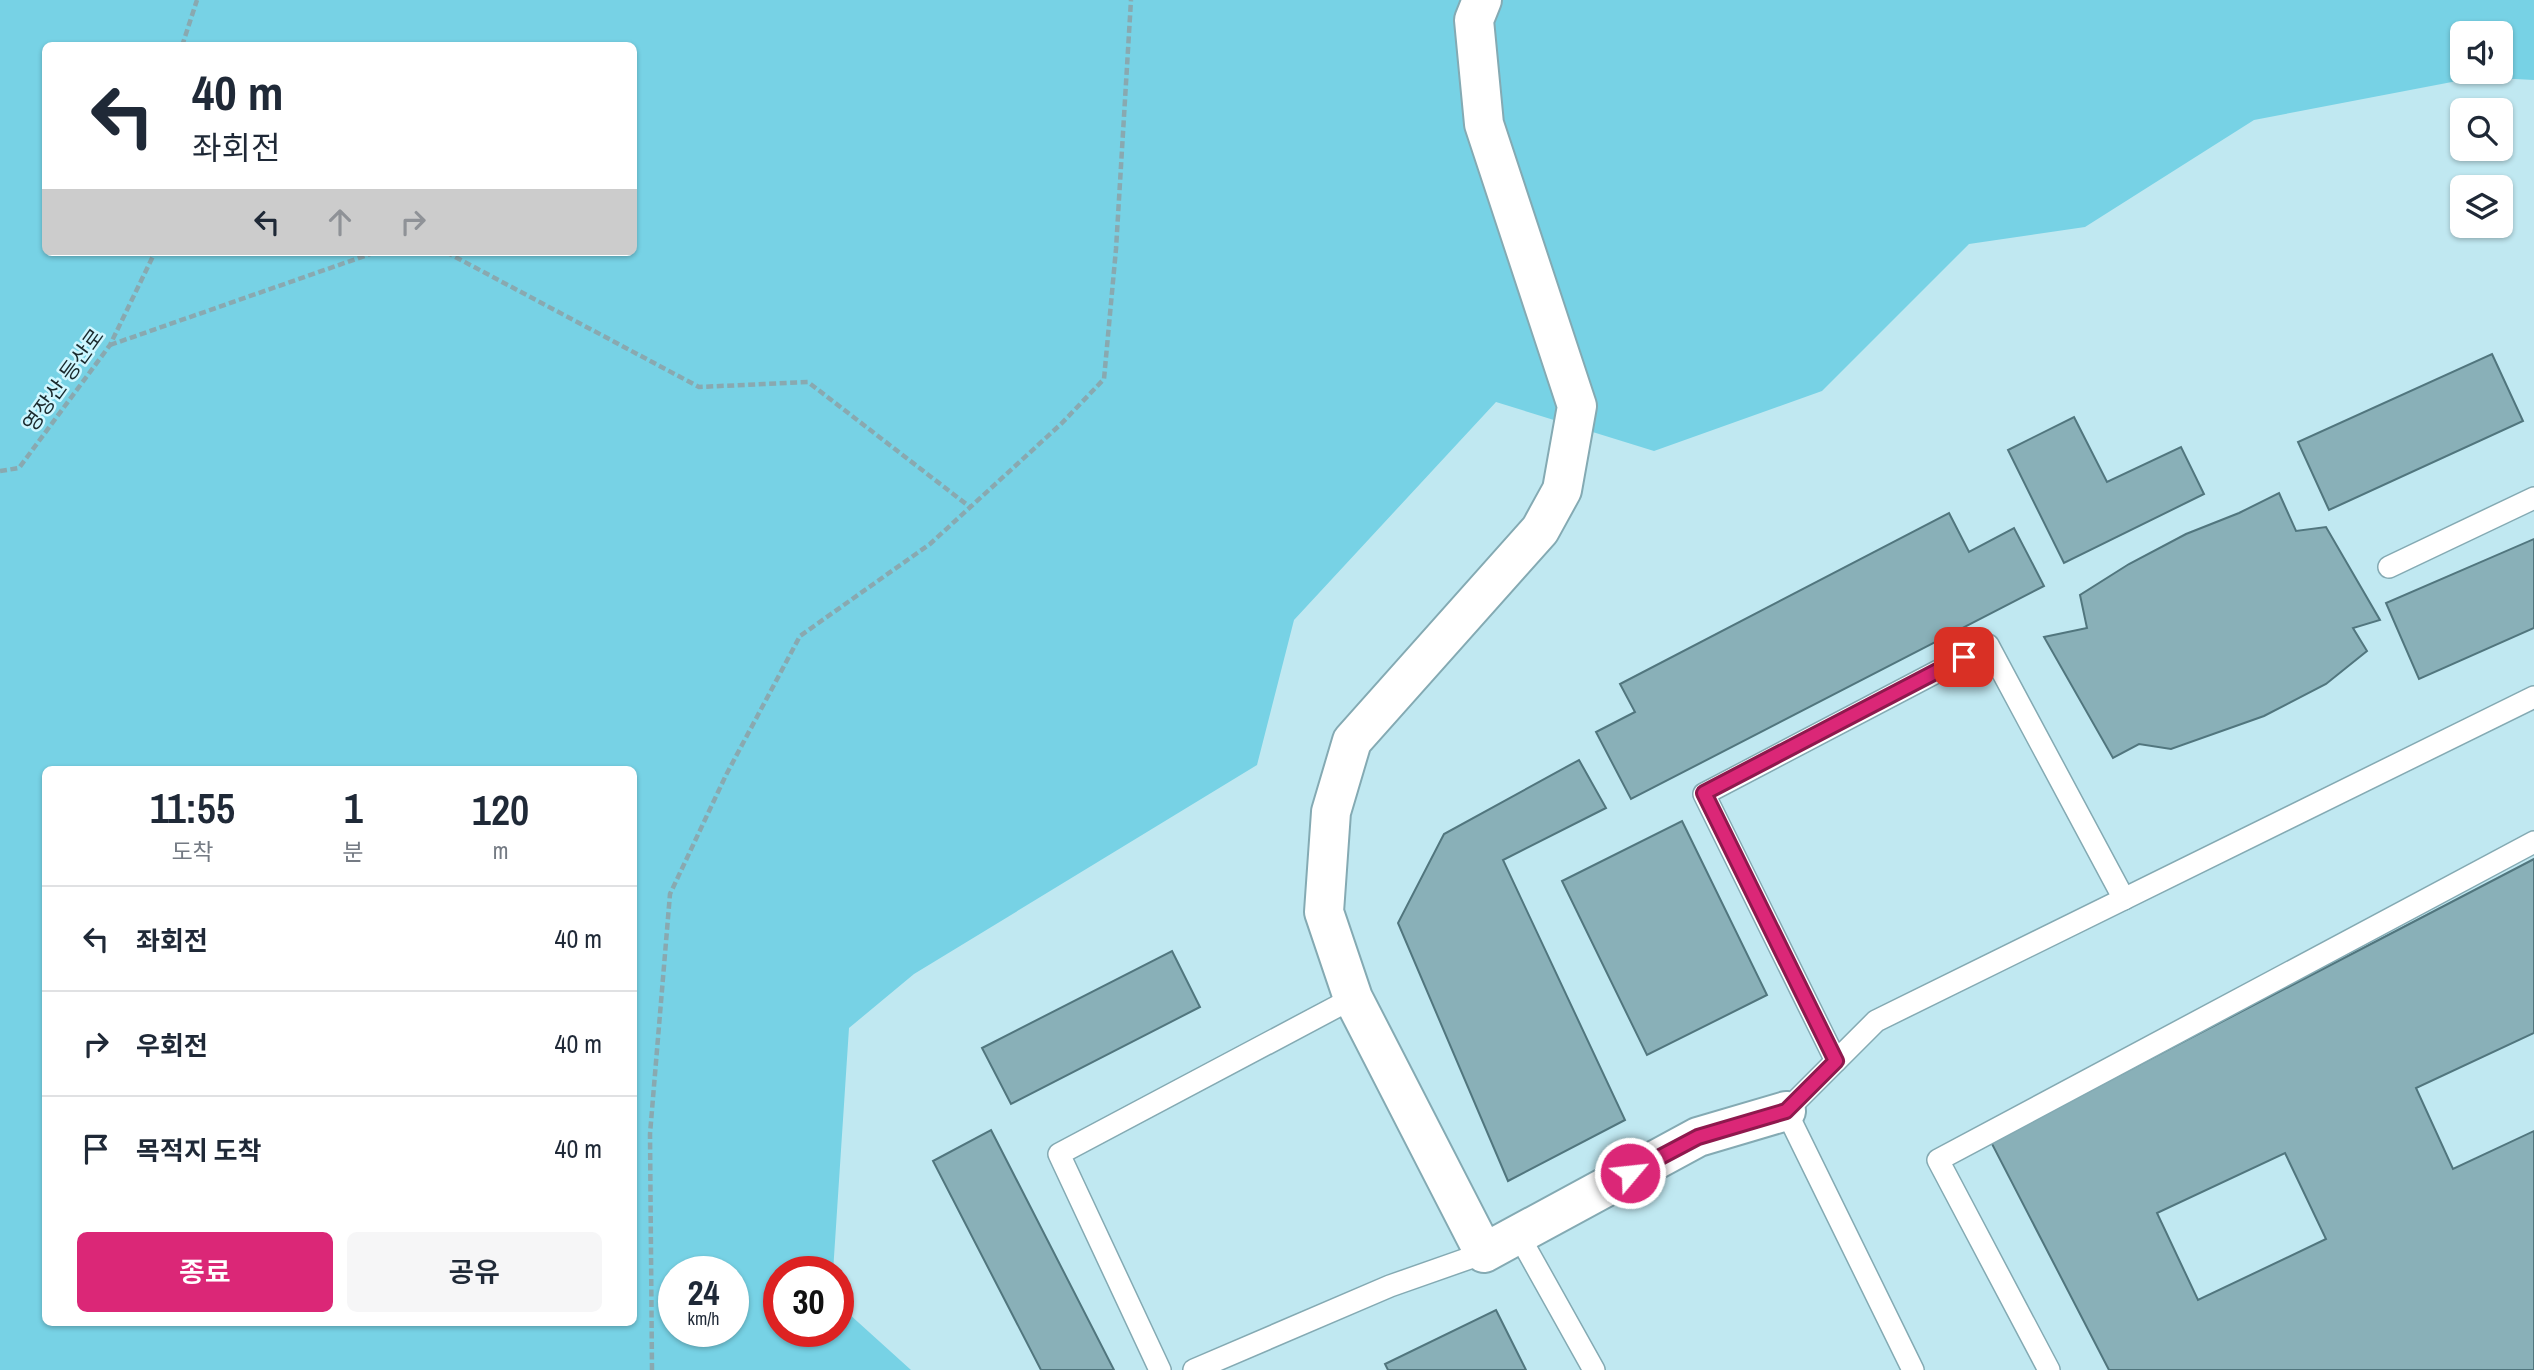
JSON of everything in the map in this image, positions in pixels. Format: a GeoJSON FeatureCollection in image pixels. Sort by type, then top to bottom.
{"type":"FeatureCollection","features":[{"type":"Feature","properties":{"kind":"street"},"geometry":{"type":"LineString","coordinates":[[1482,0],[1474,20],[1484,124],[1577,406],[1562,489],[1540,530],[1352,741],[1331,812],[1324,912],[1353,998],[1484,1253],[1698,1137],[1786,1111]]}},
{"type":"Feature","properties":{"kind":"lane"},"geometry":{"type":"LineString","coordinates":[[2389,567],[2534,498]]}},
{"type":"Feature","properties":{"kind":"lane"},"geometry":{"type":"LineString","coordinates":[[1836,1061],[1704,793],[1988,645],[2124,899]]}},
{"type":"Feature","properties":{"kind":"lane"},"geometry":{"type":"LineString","coordinates":[[1913,1370],[1786,1111],[1876,1021],[2534,697]]}},
{"type":"Feature","properties":{"kind":"lane"},"geometry":{"type":"LineString","coordinates":[[2049,1370],[1938,1160],[2534,842]]}},
{"type":"Feature","properties":{"kind":"lane"},"geometry":{"type":"LineString","coordinates":[[1160,1370],[1059,1154],[1353,998]]}},
{"type":"Feature","properties":{"kind":"lane"},"geometry":{"type":"LineString","coordinates":[[1518,1234],[1594,1370]]}},
{"type":"Feature","properties":{"kind":"lane"},"geometry":{"type":"LineString","coordinates":[[1194,1370],[1390,1286],[1484,1253]]}},
{"type":"Feature","properties":{"kind":"path"},"geometry":{"type":"LineString","coordinates":[[183,42],[197,0]]}},
{"type":"Feature","properties":{"kind":"path"},"geometry":{"type":"LineString","coordinates":[[652,1370],[650,1134],[670,894],[726,775],[800,636],[930,544],[1061,424],[1104,379],[1116,249],[1131,0]]}},
{"type":"Feature","properties":{"kind":"path","name":"영장산 등산로"},"geometry":{"type":"LineString","coordinates":[[0,471],[19,468],[110,345],[153,256]]}},
{"type":"Feature","properties":{"kind":"path"},"geometry":{"type":"LineString","coordinates":[[110,345],[365,256]]}},
{"type":"Feature","properties":{"kind":"path"},"geometry":{"type":"LineString","coordinates":[[453,256],[699,387],[808,382],[970,507]]}},
{"type":"Feature","properties":{"kind":"shaded area"},"geometry":{"type":"Polygon","coordinates":[[[0,0],[2534,0],[2534,80],[2513,79],[2513,21],[2450,21],[2450,82],[2254,120],[2085,227],[1969,244],[1822,391],[1654,451],[1496,402],[1294,620],[1257,765],[914,974],[849,1028],[834,1256],[763,1256],[763,1347],[854,1347],[854,1318],[911,1370],[0,1370],[0,0]]]}},
{"type":"Feature","properties":{"kind":"building"},"geometry":{"type":"Polygon","coordinates":[[[2492,354],[2523,421],[2329,510],[2298,442],[2492,354]]]}},
{"type":"Feature","properties":{"kind":"building"},"geometry":{"type":"Polygon","coordinates":[[[2074,417],[2107,482],[2181,447],[2204,494],[2064,563],[2008,450],[2074,417]]]}},
{"type":"Feature","properties":{"kind":"building"},"geometry":{"type":"Polygon","coordinates":[[[2279,493],[2296,531],[2326,527],[2380,620],[2353,628],[2367,651],[2326,684],[2264,716],[2171,749],[2139,744],[2113,758],[2044,637],[2087,628],[2080,595],[2129,564],[2186,534],[2239,513],[2279,493]]]}},
{"type":"Feature","properties":{"kind":"building"},"geometry":{"type":"Polygon","coordinates":[[[1949,513],[1969,552],[2014,528],[2044,586],[1631,799],[1596,732],[1635,712],[1620,684],[1949,513]]]}},
{"type":"Feature","properties":{"kind":"building"},"geometry":{"type":"Polygon","coordinates":[[[2534,539],[2534,628],[2419,679],[2386,603],[2534,539]]]}},
{"type":"Feature","properties":{"kind":"building"},"geometry":{"type":"Polygon","coordinates":[[[1579,760],[1606,808],[1503,860],[1625,1120],[1508,1181],[1398,923],[1444,834],[1579,760]]]}},
{"type":"Feature","properties":{"kind":"building"},"geometry":{"type":"Polygon","coordinates":[[[1682,821],[1767,995],[1647,1055],[1562,881],[1682,821]]]}},
{"type":"Feature","properties":{"kind":"building"},"geometry":{"type":"Polygon","coordinates":[[[2534,859],[2534,1033],[2416,1088],[2453,1169],[2534,1131],[2534,1370],[2109,1370],[1991,1142],[2534,859]],[[2285,1153],[2157,1213],[2198,1300],[2326,1239],[2285,1153]]]}},
{"type":"Feature","properties":{"kind":"building"},"geometry":{"type":"Polygon","coordinates":[[[1172,951],[1200,1007],[1011,1104],[982,1048],[1172,951]]]}},
{"type":"Feature","properties":{"kind":"building"},"geometry":{"type":"Polygon","coordinates":[[[991,1130],[1114,1370],[1041,1370],[933,1161],[991,1130]]]}},
{"type":"Feature","properties":{"kind":"building"},"geometry":{"type":"Polygon","coordinates":[[[1496,1310],[1526,1370],[1388,1370],[1385,1364],[1496,1310]]]}},
{"type":"Feature","properties":{"kind":"route"},"geometry":{"type":"LineString","coordinates":[[1630,1173],[1698,1137],[1786,1111],[1836,1061],[1704,793],[1964,657]]}}]}
